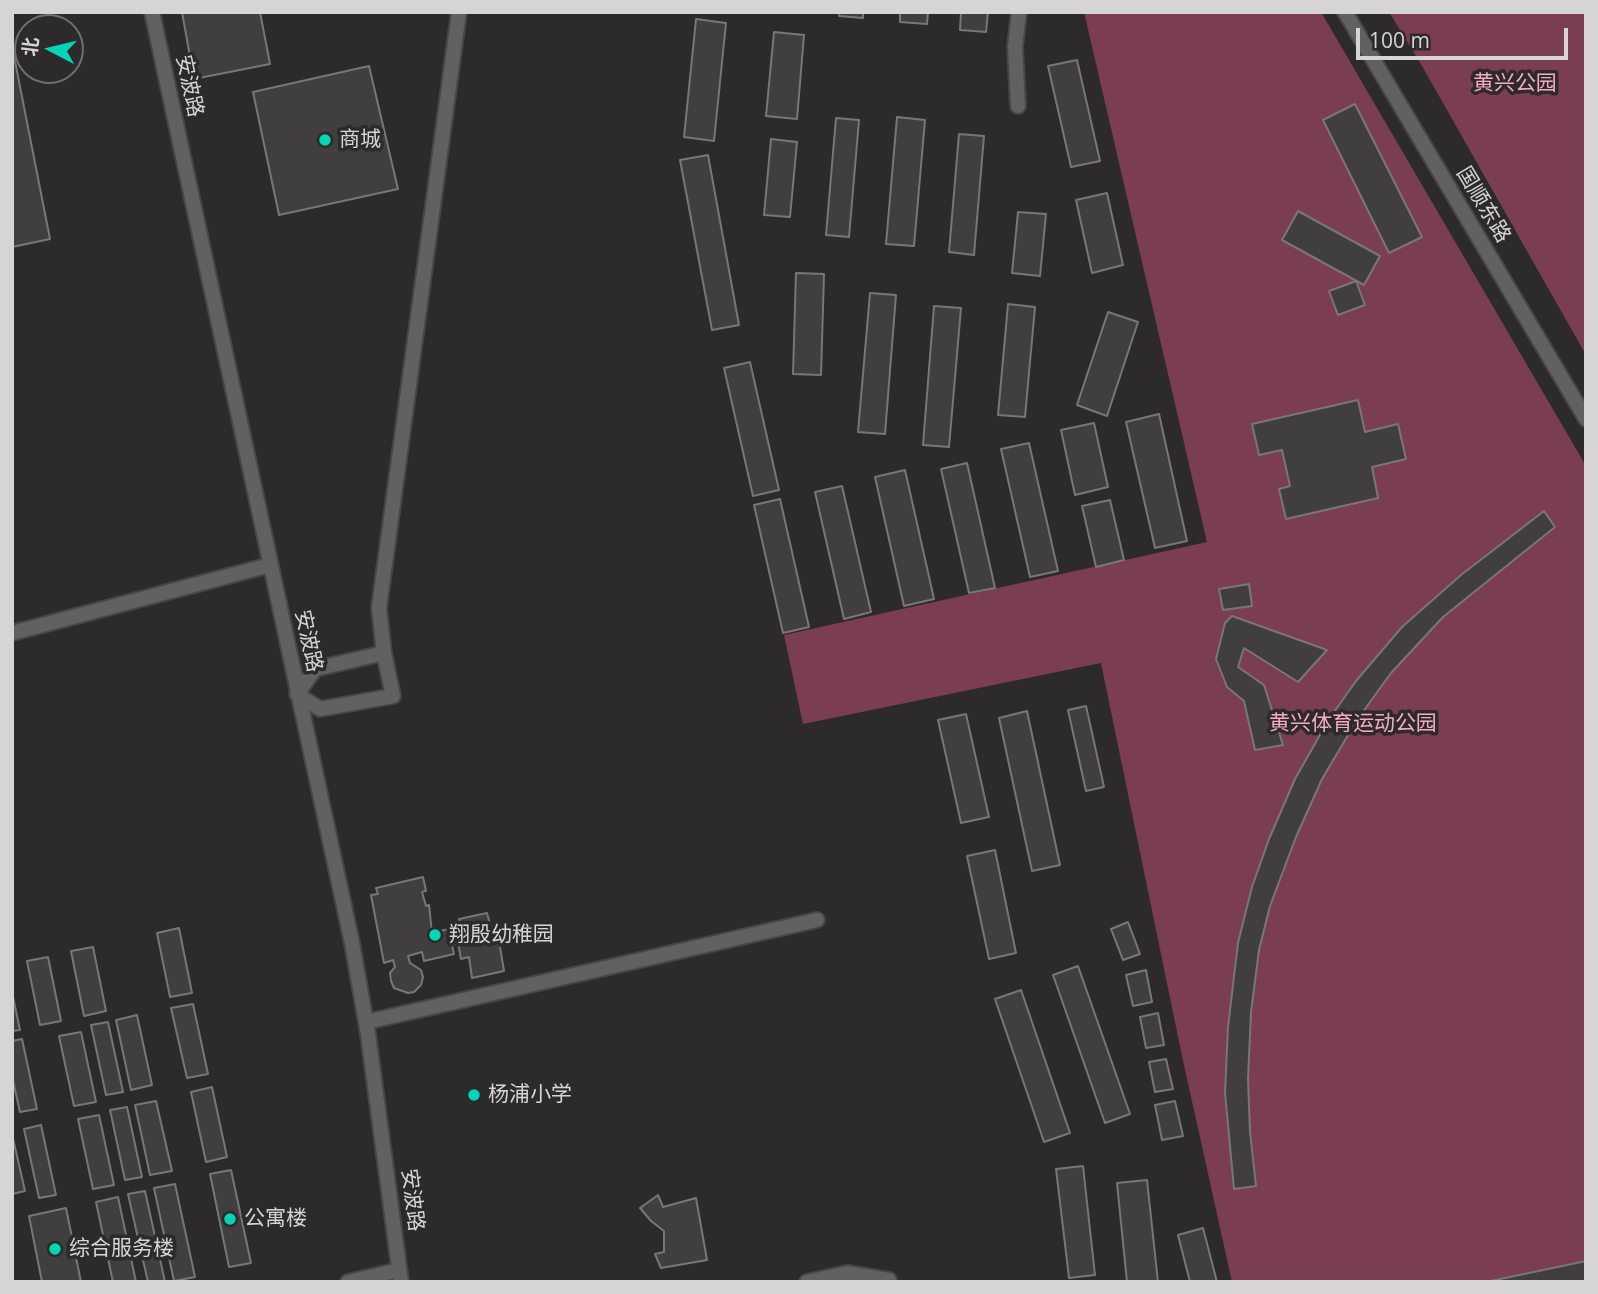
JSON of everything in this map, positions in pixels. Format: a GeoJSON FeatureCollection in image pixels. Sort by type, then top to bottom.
{"type":"FeatureCollection","features":[{"type":"Feature","properties":{"kind":"street","name":"安波路"},"geometry":{"type":"LineString","coordinates":[[152,12],[352,943],[366,1022],[400,1276]]}},
{"type":"Feature","properties":{"kind":"street"},"geometry":{"type":"LineString","coordinates":[[384,653],[315,669],[298,694],[320,709],[393,696],[384,653],[379,608],[459,12]]}},
{"type":"Feature","properties":{"kind":"street"},"geometry":{"type":"LineString","coordinates":[[1018,106],[1015,47],[1019,12]]}},
{"type":"Feature","properties":{"kind":"street","name":"国顺东路"},"geometry":{"type":"LineString","coordinates":[[1345,12],[1586,419]]}},
{"type":"Feature","properties":{"kind":"street"},"geometry":{"type":"LineString","coordinates":[[12,633],[270,565]]}},
{"type":"Feature","properties":{"kind":"street"},"geometry":{"type":"LineString","coordinates":[[366,1022],[817,920]]}},
{"type":"Feature","properties":{"kind":"street"},"geometry":{"type":"LineString","coordinates":[[807,1282],[847,1273],[889,1282]]}},
{"type":"Feature","properties":{"kind":"street"},"geometry":{"type":"LineString","coordinates":[[348,1282],[400,1276]]}},
{"type":"Feature","properties":{"kind":"green space","name":"黄兴体育运动公园"},"geometry":{"type":"Polygon","coordinates":[[[1084,12],[1321,12],[1586,466],[1586,1282],[1232,1282],[1182,1056],[1101,663],[803,724],[784,635],[1207,542],[1084,12]]]}},
{"type":"Feature","properties":{"kind":"green space","name":"黄兴公园"},"geometry":{"type":"Polygon","coordinates":[[[1389,12],[1586,12],[1586,355],[1422,66],[1389,12]]]}},
{"type":"Feature","properties":{"kind":"building"},"geometry":{"type":"Polygon","coordinates":[[[182,12],[260,12],[270,64],[194,79],[182,12]]]}},
{"type":"Feature","properties":{"kind":"building"},"geometry":{"type":"Polygon","coordinates":[[[840,12],[863,12],[863,18],[839,16],[840,12]]]}},
{"type":"Feature","properties":{"kind":"building"},"geometry":{"type":"Polygon","coordinates":[[[900,12],[928,12],[927,24],[900,22],[900,12]]]}},
{"type":"Feature","properties":{"kind":"building"},"geometry":{"type":"Polygon","coordinates":[[[961,12],[988,12],[986,32],[960,30],[961,12]]]}},
{"type":"Feature","properties":{"kind":"building"},"geometry":{"type":"Polygon","coordinates":[[[696,19],[726,23],[714,141],[684,137],[696,19]]]}},
{"type":"Feature","properties":{"kind":"building"},"geometry":{"type":"Polygon","coordinates":[[[774,32],[804,35],[797,119],[766,116],[774,32]]]}},
{"type":"Feature","properties":{"kind":"building"},"geometry":{"type":"Polygon","coordinates":[[[12,46],[14,84],[19,84],[50,239],[12,247],[12,46]]]}},
{"type":"Feature","properties":{"kind":"building"},"geometry":{"type":"Polygon","coordinates":[[[1077,60],[1100,161],[1071,167],[1048,66],[1077,60]]]}},
{"type":"Feature","properties":{"kind":"building","name":"商城"},"geometry":{"type":"Polygon","coordinates":[[[369,66],[398,189],[279,215],[253,92],[369,66]]]}},
{"type":"Feature","properties":{"kind":"building"},"geometry":{"type":"Polygon","coordinates":[[[1355,104],[1422,237],[1389,253],[1323,120],[1355,104]]]}},
{"type":"Feature","properties":{"kind":"building"},"geometry":{"type":"Polygon","coordinates":[[[897,117],[925,120],[914,246],[886,244],[897,117]]]}},
{"type":"Feature","properties":{"kind":"building"},"geometry":{"type":"Polygon","coordinates":[[[836,118],[859,120],[849,237],[826,235],[836,118]]]}},
{"type":"Feature","properties":{"kind":"building"},"geometry":{"type":"Polygon","coordinates":[[[959,134],[984,136],[974,255],[949,252],[959,134]]]}},
{"type":"Feature","properties":{"kind":"building"},"geometry":{"type":"Polygon","coordinates":[[[771,139],[797,142],[790,217],[764,215],[771,139]]]}},
{"type":"Feature","properties":{"kind":"building"},"geometry":{"type":"Polygon","coordinates":[[[708,155],[739,325],[712,330],[680,160],[708,155]]]}},
{"type":"Feature","properties":{"kind":"building"},"geometry":{"type":"Polygon","coordinates":[[[1107,193],[1123,265],[1092,273],[1076,200],[1107,193]]]}},
{"type":"Feature","properties":{"kind":"building"},"geometry":{"type":"Polygon","coordinates":[[[1298,211],[1380,256],[1364,285],[1282,240],[1298,211]]]}},
{"type":"Feature","properties":{"kind":"building"},"geometry":{"type":"Polygon","coordinates":[[[1018,212],[1046,214],[1040,276],[1012,273],[1018,212]]]}},
{"type":"Feature","properties":{"kind":"building"},"geometry":{"type":"Polygon","coordinates":[[[796,273],[824,274],[821,375],[793,374],[796,273]]]}},
{"type":"Feature","properties":{"kind":"building"},"geometry":{"type":"Polygon","coordinates":[[[1356,281],[1365,305],[1338,315],[1329,291],[1356,281]]]}},
{"type":"Feature","properties":{"kind":"building"},"geometry":{"type":"Polygon","coordinates":[[[870,293],[896,295],[885,434],[858,432],[870,293]]]}},
{"type":"Feature","properties":{"kind":"building"},"geometry":{"type":"Polygon","coordinates":[[[1008,304],[1035,307],[1025,417],[998,415],[1008,304]]]}},
{"type":"Feature","properties":{"kind":"building"},"geometry":{"type":"Polygon","coordinates":[[[934,306],[961,308],[949,447],[923,445],[934,306]]]}},
{"type":"Feature","properties":{"kind":"building"},"geometry":{"type":"Polygon","coordinates":[[[1108,312],[1138,322],[1107,416],[1077,405],[1108,312]]]}},
{"type":"Feature","properties":{"kind":"building"},"geometry":{"type":"Polygon","coordinates":[[[750,362],[779,490],[753,496],[724,368],[750,362]]]}},
{"type":"Feature","properties":{"kind":"building"},"geometry":{"type":"Polygon","coordinates":[[[1358,400],[1365,432],[1398,424],[1406,459],[1372,467],[1378,498],[1286,519],[1279,489],[1290,486],[1282,450],[1259,455],[1252,424],[1358,400]]]}},
{"type":"Feature","properties":{"kind":"building"},"geometry":{"type":"Polygon","coordinates":[[[1159,414],[1187,541],[1155,548],[1126,422],[1159,414]]]}},
{"type":"Feature","properties":{"kind":"building"},"geometry":{"type":"Polygon","coordinates":[[[1094,423],[1108,487],[1075,495],[1061,430],[1094,423]]]}},
{"type":"Feature","properties":{"kind":"building"},"geometry":{"type":"Polygon","coordinates":[[[1029,443],[1058,571],[1030,577],[1001,449],[1029,443]]]}},
{"type":"Feature","properties":{"kind":"building"},"geometry":{"type":"Polygon","coordinates":[[[967,463],[995,588],[969,593],[941,469],[967,463]]]}},
{"type":"Feature","properties":{"kind":"building"},"geometry":{"type":"Polygon","coordinates":[[[905,470],[934,599],[904,606],[875,477],[905,470]]]}},
{"type":"Feature","properties":{"kind":"building"},"geometry":{"type":"Polygon","coordinates":[[[842,486],[871,612],[844,619],[815,492],[842,486]]]}},
{"type":"Feature","properties":{"kind":"building"},"geometry":{"type":"Polygon","coordinates":[[[780,499],[809,627],[783,633],[754,505],[780,499]]]}},
{"type":"Feature","properties":{"kind":"building"},"geometry":{"type":"Polygon","coordinates":[[[1110,500],[1124,560],[1096,567],[1082,506],[1110,500]]]}},
{"type":"Feature","properties":{"kind":"building"},"geometry":{"type":"Polygon","coordinates":[[[1544,511],[1555,527],[1443,617],[1391,673],[1357,720],[1322,779],[1270,906],[1259,950],[1251,1012],[1248,1079],[1256,1186],[1234,1189],[1225,1093],[1228,1027],[1238,943],[1252,887],[1295,779],[1329,719],[1356,681],[1402,627],[1461,575],[1544,511]]]}},
{"type":"Feature","properties":{"kind":"building"},"geometry":{"type":"Polygon","coordinates":[[[1249,584],[1252,606],[1223,610],[1219,589],[1249,584]]]}},
{"type":"Feature","properties":{"kind":"building"},"geometry":{"type":"Polygon","coordinates":[[[1232,616],[1327,650],[1298,682],[1244,648],[1238,667],[1264,685],[1283,745],[1255,750],[1244,701],[1227,687],[1216,659],[1225,623],[1232,616]]]}},
{"type":"Feature","properties":{"kind":"building"},"geometry":{"type":"Polygon","coordinates":[[[1086,706],[1104,787],[1086,791],[1068,710],[1086,706]]]}},
{"type":"Feature","properties":{"kind":"building"},"geometry":{"type":"Polygon","coordinates":[[[1027,711],[1060,865],[1032,871],[999,718],[1027,711]]]}},
{"type":"Feature","properties":{"kind":"building"},"geometry":{"type":"Polygon","coordinates":[[[966,714],[989,817],[961,823],[938,720],[966,714]]]}},
{"type":"Feature","properties":{"kind":"building"},"geometry":{"type":"Polygon","coordinates":[[[995,850],[1016,953],[989,959],[967,856],[995,850]]]}},
{"type":"Feature","properties":{"kind":"building"},"geometry":{"type":"Polygon","coordinates":[[[423,877],[426,891],[422,892],[426,906],[429,905],[432,933],[461,926],[459,919],[487,913],[491,944],[499,941],[504,971],[472,978],[469,957],[461,959],[458,943],[452,945],[454,954],[424,961],[422,952],[408,956],[410,963],[421,970],[421,985],[414,992],[408,993],[394,988],[390,973],[395,967],[393,960],[384,963],[371,895],[378,894],[376,888],[423,877]]]}},
{"type":"Feature","properties":{"kind":"building"},"geometry":{"type":"Polygon","coordinates":[[[1128,922],[1140,954],[1123,960],[1111,929],[1128,922]]]}},
{"type":"Feature","properties":{"kind":"building"},"geometry":{"type":"Polygon","coordinates":[[[179,928],[192,993],[170,997],[157,933],[179,928]]]}},
{"type":"Feature","properties":{"kind":"building"},"geometry":{"type":"Polygon","coordinates":[[[93,947],[106,1011],[84,1016],[71,951],[93,947]]]}},
{"type":"Feature","properties":{"kind":"building"},"geometry":{"type":"Polygon","coordinates":[[[48,957],[61,1021],[40,1025],[27,961],[48,957]]]}},
{"type":"Feature","properties":{"kind":"building"},"geometry":{"type":"Polygon","coordinates":[[[1078,966],[1130,1114],[1105,1123],[1053,975],[1078,966]]]}},
{"type":"Feature","properties":{"kind":"building"},"geometry":{"type":"Polygon","coordinates":[[[1146,970],[1152,1002],[1133,1006],[1126,975],[1146,970]]]}},
{"type":"Feature","properties":{"kind":"building"},"geometry":{"type":"Polygon","coordinates":[[[1021,990],[1070,1133],[1044,1142],[995,999],[1021,990]]]}},
{"type":"Feature","properties":{"kind":"building"},"geometry":{"type":"Polygon","coordinates":[[[12,992],[20,1030],[12,1031],[12,992]]]}},
{"type":"Feature","properties":{"kind":"building"},"geometry":{"type":"Polygon","coordinates":[[[193,1004],[208,1074],[187,1078],[171,1008],[193,1004]]]}},
{"type":"Feature","properties":{"kind":"building"},"geometry":{"type":"Polygon","coordinates":[[[1158,1013],[1164,1045],[1146,1048],[1140,1017],[1158,1013]]]}},
{"type":"Feature","properties":{"kind":"building"},"geometry":{"type":"Polygon","coordinates":[[[137,1015],[152,1085],[131,1090],[116,1020],[137,1015]]]}},
{"type":"Feature","properties":{"kind":"building"},"geometry":{"type":"Polygon","coordinates":[[[108,1022],[123,1092],[106,1095],[91,1025],[108,1022]]]}},
{"type":"Feature","properties":{"kind":"building"},"geometry":{"type":"Polygon","coordinates":[[[81,1032],[96,1102],[74,1106],[59,1036],[81,1032]]]}},
{"type":"Feature","properties":{"kind":"building"},"geometry":{"type":"Polygon","coordinates":[[[22,1039],[37,1109],[20,1112],[12,1076],[12,1041],[22,1039]]]}},
{"type":"Feature","properties":{"kind":"building"},"geometry":{"type":"Polygon","coordinates":[[[1166,1059],[1173,1089],[1155,1092],[1149,1062],[1166,1059]]]}},
{"type":"Feature","properties":{"kind":"building","name":"公寓楼"},"geometry":{"type":"Polygon","coordinates":[[[212,1087],[227,1157],[206,1162],[191,1092],[212,1087]]]}},
{"type":"Feature","properties":{"kind":"building"},"geometry":{"type":"Polygon","coordinates":[[[156,1101],[172,1171],[150,1175],[135,1105],[156,1101]]]}},
{"type":"Feature","properties":{"kind":"building"},"geometry":{"type":"Polygon","coordinates":[[[1175,1101],[1183,1136],[1162,1140],[1155,1105],[1175,1101]]]}},
{"type":"Feature","properties":{"kind":"building"},"geometry":{"type":"Polygon","coordinates":[[[127,1107],[142,1177],[125,1180],[110,1110],[127,1107]]]}},
{"type":"Feature","properties":{"kind":"building"},"geometry":{"type":"Polygon","coordinates":[[[99,1115],[114,1185],[93,1189],[78,1119],[99,1115]]]}},
{"type":"Feature","properties":{"kind":"building"},"geometry":{"type":"Polygon","coordinates":[[[41,1125],[56,1195],[39,1198],[24,1129],[41,1125]]]}},
{"type":"Feature","properties":{"kind":"building"},"geometry":{"type":"Polygon","coordinates":[[[12,1134],[25,1191],[12,1194],[12,1134]]]}},
{"type":"Feature","properties":{"kind":"building"},"geometry":{"type":"Polygon","coordinates":[[[1083,1166],[1095,1275],[1069,1278],[1056,1169],[1083,1166]]]}},
{"type":"Feature","properties":{"kind":"building","name":"公寓楼"},"geometry":{"type":"Polygon","coordinates":[[[231,1170],[251,1263],[229,1267],[210,1174],[231,1170]]]}},
{"type":"Feature","properties":{"kind":"building"},"geometry":{"type":"Polygon","coordinates":[[[1147,1180],[1158,1282],[1127,1282],[1117,1183],[1147,1180]]]}},
{"type":"Feature","properties":{"kind":"building","name":"公寓楼"},"geometry":{"type":"Polygon","coordinates":[[[175,1184],[195,1277],[174,1281],[154,1188],[175,1184]]]}},
{"type":"Feature","properties":{"kind":"building"},"geometry":{"type":"Polygon","coordinates":[[[145,1191],[165,1282],[148,1282],[128,1194],[145,1191]]]}},
{"type":"Feature","properties":{"kind":"building"},"geometry":{"type":"Polygon","coordinates":[[[658,1195],[663,1207],[696,1198],[707,1260],[661,1268],[655,1254],[664,1252],[664,1231],[640,1208],[658,1195]]]}},
{"type":"Feature","properties":{"kind":"building"},"geometry":{"type":"Polygon","coordinates":[[[118,1197],[136,1282],[113,1282],[96,1202],[118,1197]]]}},
{"type":"Feature","properties":{"kind":"building","name":"综合服务楼"},"geometry":{"type":"Polygon","coordinates":[[[66,1208],[81,1282],[42,1282],[29,1216],[66,1208]]]}},
{"type":"Feature","properties":{"kind":"building"},"geometry":{"type":"Polygon","coordinates":[[[1203,1228],[1217,1282],[1190,1282],[1178,1235],[1203,1228]]]}},
{"type":"Feature","properties":{"kind":"building"},"geometry":{"type":"Polygon","coordinates":[[[1586,1261],[1586,1282],[1486,1282],[1586,1261]]]}},
{"type":"Feature","properties":{"kind":"place","name":"商城"},"geometry":{"type":"Point","coordinates":[325,140]}},
{"type":"Feature","properties":{"kind":"place","name":"翔殷幼稚园"},"geometry":{"type":"Point","coordinates":[435,935]}},
{"type":"Feature","properties":{"kind":"place","name":"杨浦小学"},"geometry":{"type":"Point","coordinates":[474,1095]}},
{"type":"Feature","properties":{"kind":"place","name":"公寓楼"},"geometry":{"type":"Point","coordinates":[230,1219]}},
{"type":"Feature","properties":{"kind":"place","name":"综合服务楼"},"geometry":{"type":"Point","coordinates":[55,1249]}}]}
